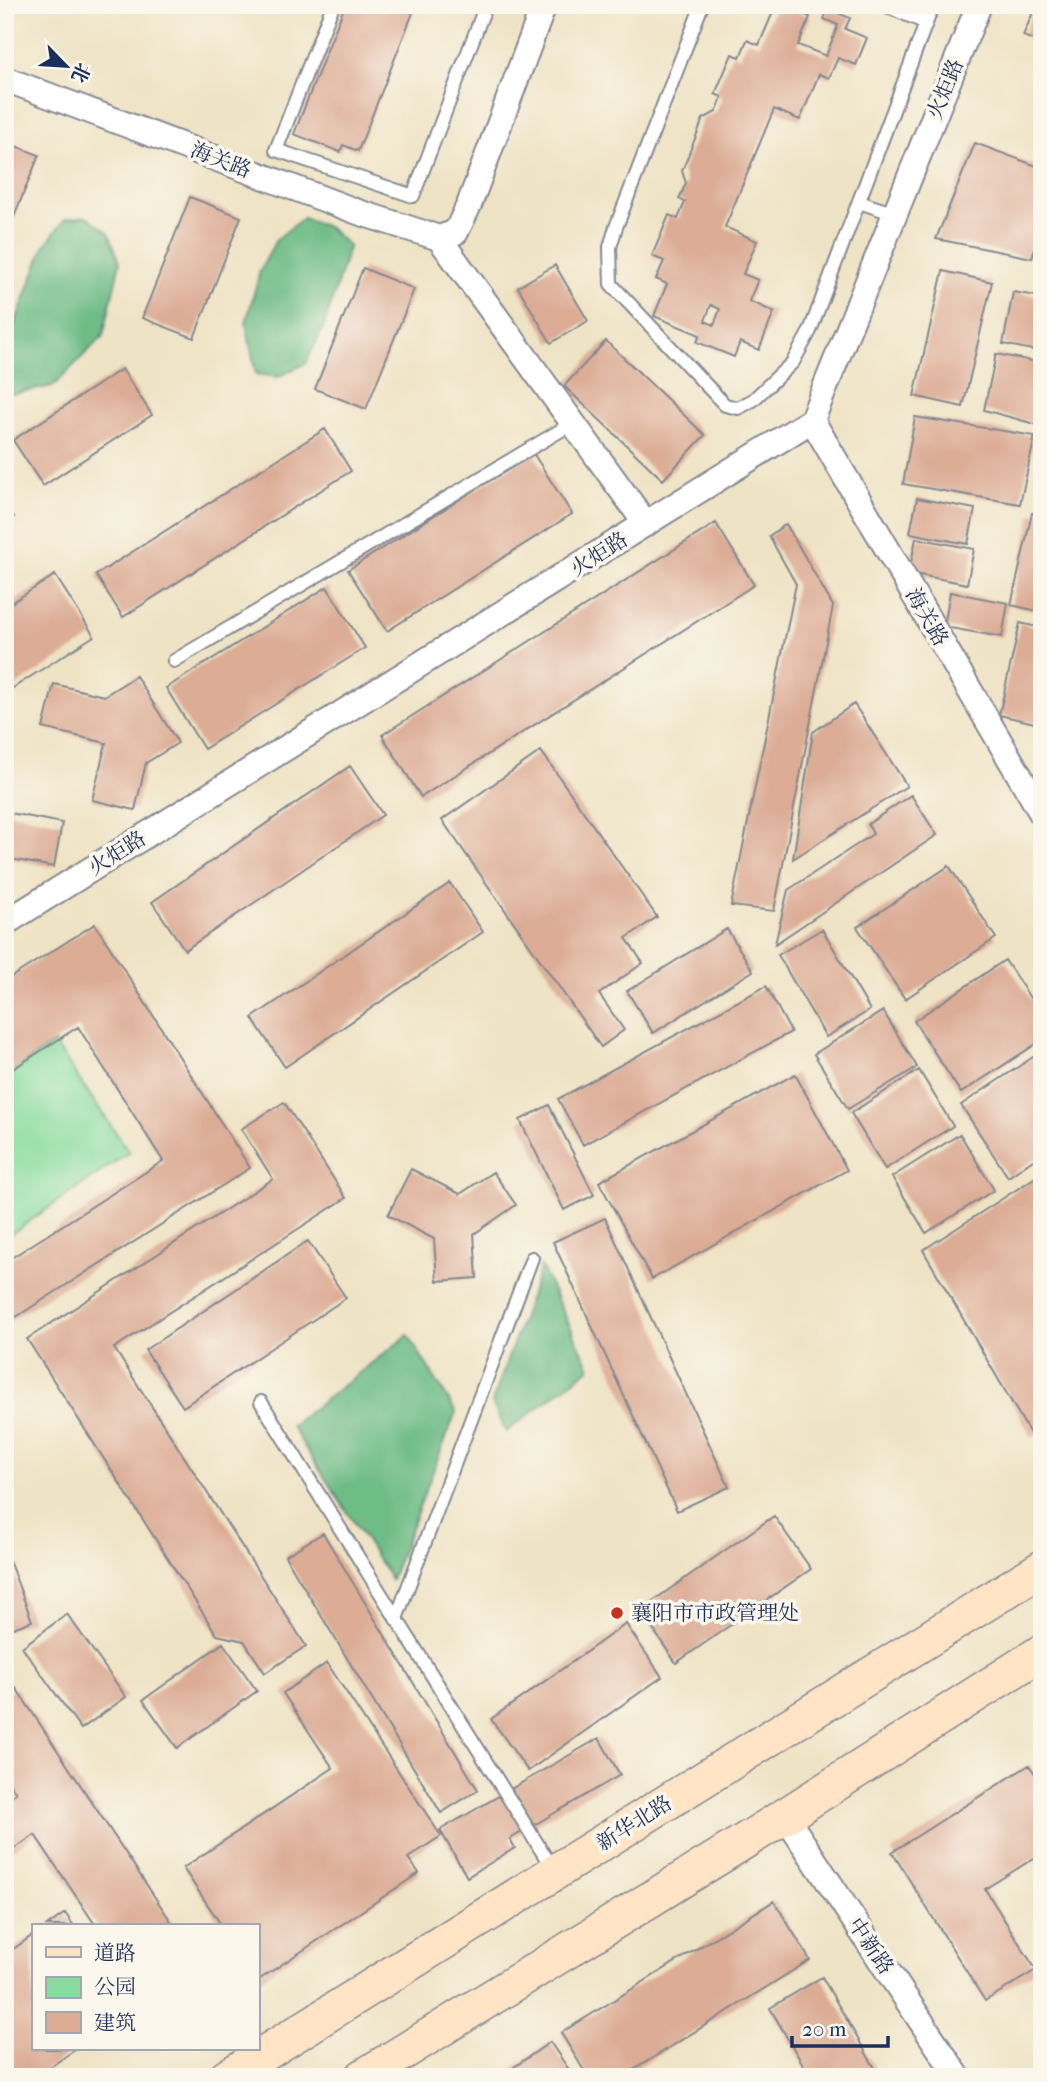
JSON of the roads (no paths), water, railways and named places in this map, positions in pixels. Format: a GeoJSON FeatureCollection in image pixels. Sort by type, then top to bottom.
{"type":"FeatureCollection","features":[{"type":"Feature","properties":{"kind":"main road","name":"新华北路"},"geometry":{"type":"LineString","coordinates":[[227,2077],[1042,1568]]}},
{"type":"Feature","properties":{"kind":"main road"},"geometry":{"type":"LineString","coordinates":[[363,2077],[785,1816],[1042,1653]]}},
{"type":"Feature","properties":{"kind":"street"},"geometry":{"type":"LineString","coordinates":[[544,5],[469,205],[456,232],[439,238],[646,524]]}},
{"type":"Feature","properties":{"kind":"street","name":"火炬路"},"geometry":{"type":"LineString","coordinates":[[5,923],[812,419],[979,5]]}},
{"type":"Feature","properties":{"kind":"street","name":"海关路"},"geometry":{"type":"LineString","coordinates":[[5,79],[358,212],[439,238]]}},
{"type":"Feature","properties":{"kind":"street","name":"海关路"},"geometry":{"type":"LineString","coordinates":[[812,419],[1042,814]]}},
{"type":"Feature","properties":{"kind":"street","name":"中新路"},"geometry":{"type":"LineString","coordinates":[[785,1816],[958,2077]]}},
{"type":"Feature","properties":{"kind":"lane"},"geometry":{"type":"LineString","coordinates":[[333,5],[276,150],[413,196],[486,5]]}},
{"type":"Feature","properties":{"kind":"lane"},"geometry":{"type":"LineString","coordinates":[[702,5],[616,227],[610,247],[611,284],[725,405],[738,408],[753,400],[793,362],[810,331],[933,5]]}},
{"type":"Feature","properties":{"kind":"lane"},"geometry":{"type":"LineString","coordinates":[[884,5],[926,23]]}},
{"type":"Feature","properties":{"kind":"lane"},"geometry":{"type":"LineString","coordinates":[[859,202],[895,214]]}},
{"type":"Feature","properties":{"kind":"lane"},"geometry":{"type":"LineString","coordinates":[[174,661],[573,424]]}},
{"type":"Feature","properties":{"kind":"lane"},"geometry":{"type":"LineString","coordinates":[[396,1619],[533,1258]]}},
{"type":"Feature","properties":{"kind":"lane"},"geometry":{"type":"LineString","coordinates":[[261,1402],[555,1872]]}},
{"type":"Feature","properties":{"kind":"place","name":"襄阳市市政管理处"},"geometry":{"type":"Point","coordinates":[617,1613]}}]}
